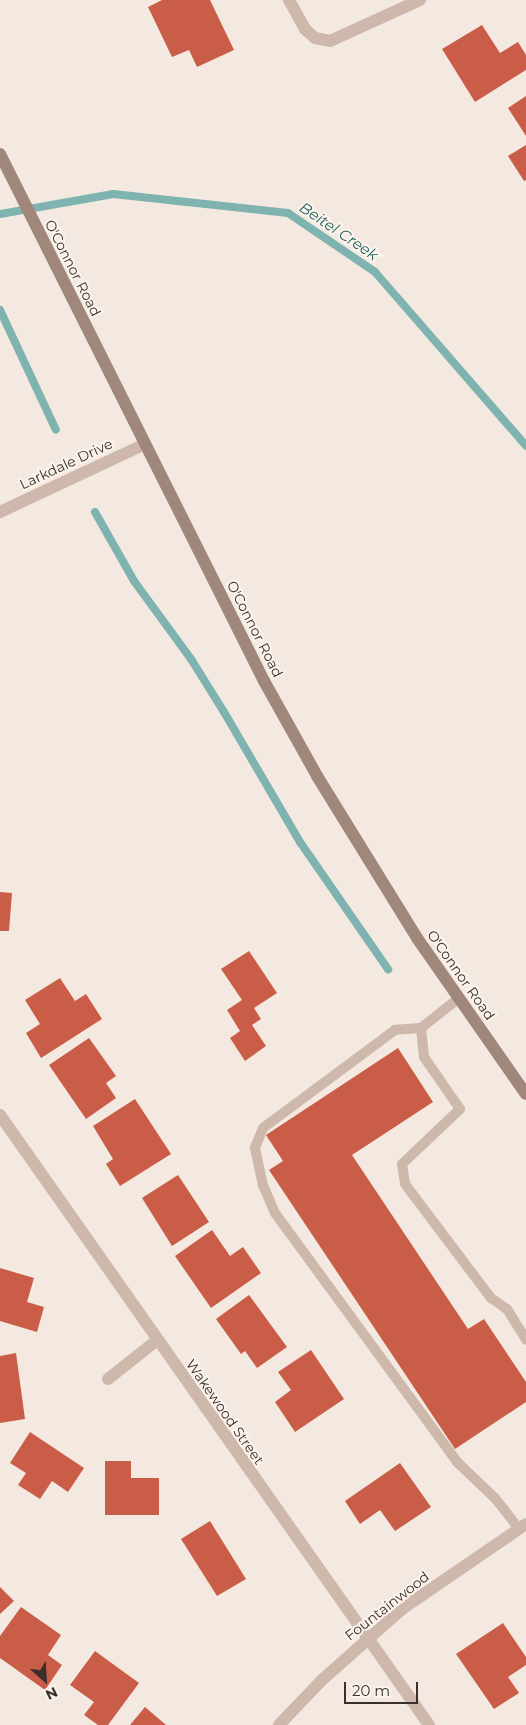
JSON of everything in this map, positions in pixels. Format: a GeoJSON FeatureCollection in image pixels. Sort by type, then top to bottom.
{"type":"FeatureCollection","features":[{"type":"Feature","properties":{"kind":"main road","name":"O'Connor Road"},"geometry":{"type":"LineString","coordinates":[[0,154],[264,681],[317,776],[378,877],[526,1094]]}},
{"type":"Feature","properties":{"kind":"street"},"geometry":{"type":"LineString","coordinates":[[290,0],[305,29],[315,38],[330,41],[420,0]]}},
{"type":"Feature","properties":{"kind":"street","name":"Larkdale Drive"},"geometry":{"type":"LineString","coordinates":[[0,512],[145,444]]}},
{"type":"Feature","properties":{"kind":"street","name":"Wakewood Street"},"geometry":{"type":"LineString","coordinates":[[0,1115],[156,1341],[429,1725]]}},
{"type":"Feature","properties":{"kind":"street"},"geometry":{"type":"LineString","coordinates":[[108,1379],[156,1341]]}},
{"type":"Feature","properties":{"kind":"street","name":"Fountainwood"},"geometry":{"type":"LineString","coordinates":[[279,1725],[368,1638],[402,1609],[523,1526]]}},
{"type":"Feature","properties":{"kind":"lane"},"geometry":{"type":"LineString","coordinates":[[459,998],[421,1028],[395,1030],[263,1128],[255,1148],[263,1185],[275,1213],[457,1462],[523,1526]]}},
{"type":"Feature","properties":{"kind":"lane"},"geometry":{"type":"LineString","coordinates":[[421,1028],[424,1057],[460,1109],[402,1164],[405,1184],[490,1298],[507,1309],[526,1339]]}},
{"type":"Feature","properties":{"kind":"building"},"geometry":{"type":"Polygon","coordinates":[[[162,0],[210,0],[234,50],[197,67],[189,50],[172,57],[148,7],[162,0]]]}},
{"type":"Feature","properties":{"kind":"building"},"geometry":{"type":"Polygon","coordinates":[[[482,25],[500,53],[518,42],[526,55],[526,70],[475,102],[442,49],[482,25]]]}},
{"type":"Feature","properties":{"kind":"building"},"geometry":{"type":"Polygon","coordinates":[[[526,96],[526,136],[508,108],[526,96]]]}},
{"type":"Feature","properties":{"kind":"building"},"geometry":{"type":"Polygon","coordinates":[[[526,145],[526,180],[524,181],[508,156],[526,145]]]}},
{"type":"Feature","properties":{"kind":"building"},"geometry":{"type":"Polygon","coordinates":[[[0,892],[12,893],[9,931],[0,931],[0,892]]]}},
{"type":"Feature","properties":{"kind":"building"},"geometry":{"type":"Polygon","coordinates":[[[249,951],[277,993],[254,1008],[261,1019],[252,1025],[266,1046],[245,1061],[230,1038],[240,1031],[227,1010],[242,1000],[221,969],[249,951]]]}},
{"type":"Feature","properties":{"kind":"building"},"geometry":{"type":"Polygon","coordinates":[[[60,978],[75,1001],[86,994],[102,1019],[41,1058],[26,1033],[40,1024],[25,1000],[60,978]]]}},
{"type":"Feature","properties":{"kind":"building"},"geometry":{"type":"Polygon","coordinates":[[[89,1038],[116,1076],[106,1083],[116,1098],[86,1119],[49,1065],[89,1038]]]}},
{"type":"Feature","properties":{"kind":"building"},"geometry":{"type":"Polygon","coordinates":[[[398,1048],[433,1102],[352,1155],[468,1329],[484,1319],[526,1382],[526,1402],[455,1449],[269,1170],[283,1161],[266,1135],[398,1048]]]}},
{"type":"Feature","properties":{"kind":"building"},"geometry":{"type":"Polygon","coordinates":[[[135,1099],[171,1154],[120,1186],[106,1164],[113,1159],[93,1126],[135,1099]]]}},
{"type":"Feature","properties":{"kind":"building"},"geometry":{"type":"Polygon","coordinates":[[[178,1175],[209,1222],[172,1246],[142,1198],[178,1175]]]}},
{"type":"Feature","properties":{"kind":"building"},"geometry":{"type":"Polygon","coordinates":[[[212,1230],[230,1256],[243,1247],[261,1273],[211,1308],[175,1256],[212,1230]]]}},
{"type":"Feature","properties":{"kind":"building"},"geometry":{"type":"Polygon","coordinates":[[[0,1268],[34,1278],[27,1302],[44,1307],[37,1332],[0,1321],[0,1268]]]}},
{"type":"Feature","properties":{"kind":"building"},"geometry":{"type":"Polygon","coordinates":[[[249,1295],[287,1347],[257,1368],[245,1351],[241,1354],[216,1319],[249,1295]]]}},
{"type":"Feature","properties":{"kind":"building"},"geometry":{"type":"Polygon","coordinates":[[[311,1350],[344,1399],[295,1432],[275,1402],[291,1390],[278,1372],[311,1350]]]}},
{"type":"Feature","properties":{"kind":"building"},"geometry":{"type":"Polygon","coordinates":[[[16,1353],[25,1419],[0,1423],[0,1356],[16,1353]]]}},
{"type":"Feature","properties":{"kind":"building"},"geometry":{"type":"Polygon","coordinates":[[[30,1432],[84,1468],[68,1492],[52,1481],[40,1499],[18,1485],[26,1473],[10,1463],[30,1432]]]}},
{"type":"Feature","properties":{"kind":"building"},"geometry":{"type":"Polygon","coordinates":[[[105,1461],[131,1461],[131,1478],[159,1478],[159,1515],[105,1515],[105,1461]]]}},
{"type":"Feature","properties":{"kind":"building"},"geometry":{"type":"Polygon","coordinates":[[[400,1463],[431,1507],[395,1531],[380,1510],[360,1524],[345,1501],[400,1463]]]}},
{"type":"Feature","properties":{"kind":"building"},"geometry":{"type":"Polygon","coordinates":[[[210,1521],[246,1579],[217,1596],[181,1539],[210,1521]]]}},
{"type":"Feature","properties":{"kind":"building"},"geometry":{"type":"Polygon","coordinates":[[[0,1587],[14,1601],[0,1614],[0,1587]]]}},
{"type":"Feature","properties":{"kind":"building"},"geometry":{"type":"Polygon","coordinates":[[[21,1607],[61,1635],[48,1655],[62,1665],[45,1690],[0,1658],[0,1636],[21,1607]]]}},
{"type":"Feature","properties":{"kind":"building"},"geometry":{"type":"Polygon","coordinates":[[[503,1623],[526,1657],[526,1665],[508,1677],[519,1693],[494,1709],[456,1654],[503,1623]]]}},
{"type":"Feature","properties":{"kind":"building"},"geometry":{"type":"Polygon","coordinates":[[[95,1651],[139,1683],[108,1725],[98,1725],[84,1715],[94,1702],[70,1685],[95,1651]]]}},
{"type":"Feature","properties":{"kind":"building"},"geometry":{"type":"Polygon","coordinates":[[[145,1707],[166,1725],[130,1725],[145,1707]]]}},
{"type":"Feature","properties":{"kind":"waterway","name":"Beitel Creek"},"geometry":{"type":"LineString","coordinates":[[0,214],[113,194],[288,213],[375,272],[526,446]]}},
{"type":"Feature","properties":{"kind":"waterway"},"geometry":{"type":"LineString","coordinates":[[0,310],[56,430]]}},
{"type":"Feature","properties":{"kind":"waterway"},"geometry":{"type":"LineString","coordinates":[[95,512],[134,581],[191,659],[224,712],[300,842],[388,969]]}}]}
